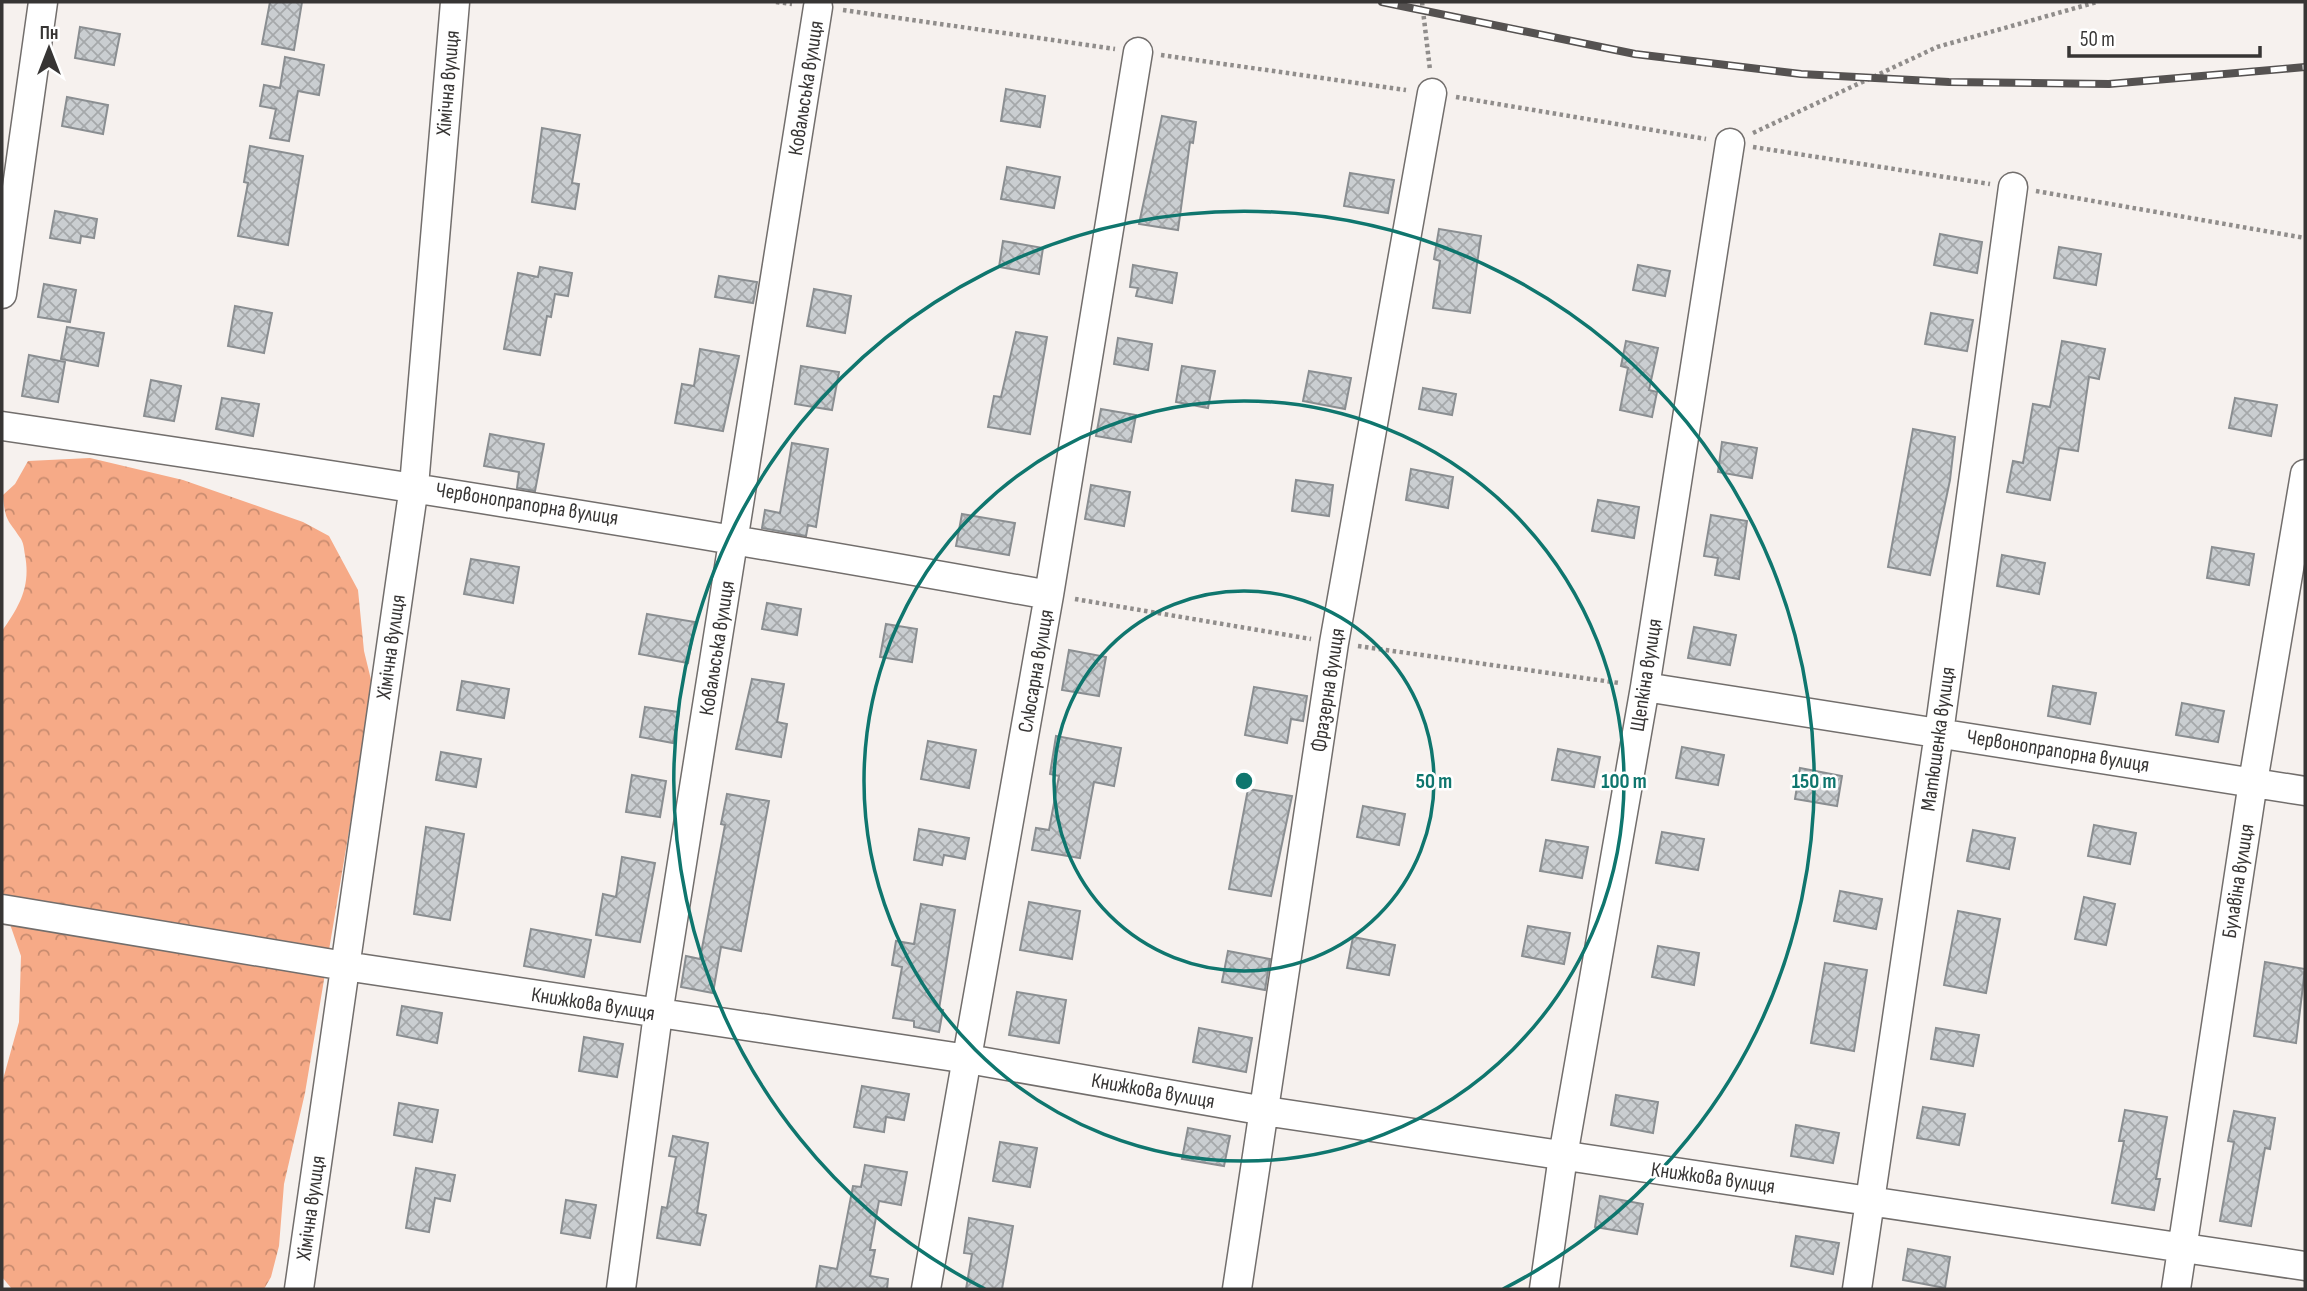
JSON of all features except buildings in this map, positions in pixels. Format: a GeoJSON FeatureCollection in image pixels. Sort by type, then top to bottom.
{"type":"FeatureCollection","features":[{"type":"Feature","properties":{"kind":"street"},"geometry":{"type":"LineString","coordinates":[[2,294],[43,2]]}},
{"type":"Feature","properties":{"kind":"street","name":"Хімічна вулиця"},"geometry":{"type":"LineString","coordinates":[[299,1289],[414,486],[456,2]]}},
{"type":"Feature","properties":{"kind":"street","name":"Ковальська вулиця"},"geometry":{"type":"LineString","coordinates":[[621,1289],[658,1014],[818,7]]}},
{"type":"Feature","properties":{"kind":"street","name":"Слюсарна вулиця"},"geometry":{"type":"LineString","coordinates":[[926,1289],[1049,595],[1138,52]]}},
{"type":"Feature","properties":{"kind":"street","name":"Фразерна вулиця"},"geometry":{"type":"LineString","coordinates":[[1237,1289],[1334,643],[1432,93]]}},
{"type":"Feature","properties":{"kind":"street","name":"Щепкіна вулиця"},"geometry":{"type":"LineString","coordinates":[[1544,1289],[1563,1156],[1644,687],[1730,143]]}},
{"type":"Feature","properties":{"kind":"street","name":"Матюшенка вулиця"},"geometry":{"type":"LineString","coordinates":[[1857,1289],[1939,733],[2013,187]]}},
{"type":"Feature","properties":{"kind":"street","name":"Червонопрапорна вулиця"},"geometry":{"type":"LineString","coordinates":[[2,426],[414,486],[735,538],[1049,595]]}},
{"type":"Feature","properties":{"kind":"street","name":"Булавіна вулиця"},"geometry":{"type":"LineString","coordinates":[[2176,1289],[2253,782],[2305,474]]}},
{"type":"Feature","properties":{"kind":"street","name":"Червонопрапорна вулиця"},"geometry":{"type":"LineString","coordinates":[[1644,687],[2305,791]]}},
{"type":"Feature","properties":{"kind":"street","name":"Книжкова вулиця"},"geometry":{"type":"LineString","coordinates":[[2,909],[345,966],[968,1059],[1265,1111],[2305,1266]]}},
{"type":"Feature","properties":{"kind":"path"},"geometry":{"type":"LineString","coordinates":[[776,2],[1432,93],[2013,187],[2305,238]]}},
{"type":"Feature","properties":{"kind":"path"},"geometry":{"type":"LineString","coordinates":[[1422,2],[1432,93]]}},
{"type":"Feature","properties":{"kind":"path"},"geometry":{"type":"LineString","coordinates":[[1730,143],[1937,47],[2098,2]]}},
{"type":"Feature","properties":{"kind":"green space"},"geometry":{"type":"Polygon","coordinates":[[[90,458],[183,480],[303,522],[329,536],[358,590],[364,651],[373,688],[305,1093],[284,1184],[279,1246],[271,1277],[264,1289],[12,1289],[2,1277],[2,1083],[19,1022],[21,956],[2,901],[2,631],[22,596],[26,577],[23,543],[6,516],[3,495],[15,484],[28,461],[90,458]]]}},
{"type":"Feature","properties":{"kind":"railway"},"geometry":{"type":"LineString","coordinates":[[1382,2],[1635,54],[1801,74],[1949,82],[2109,84],[2305,67]]}}]}
